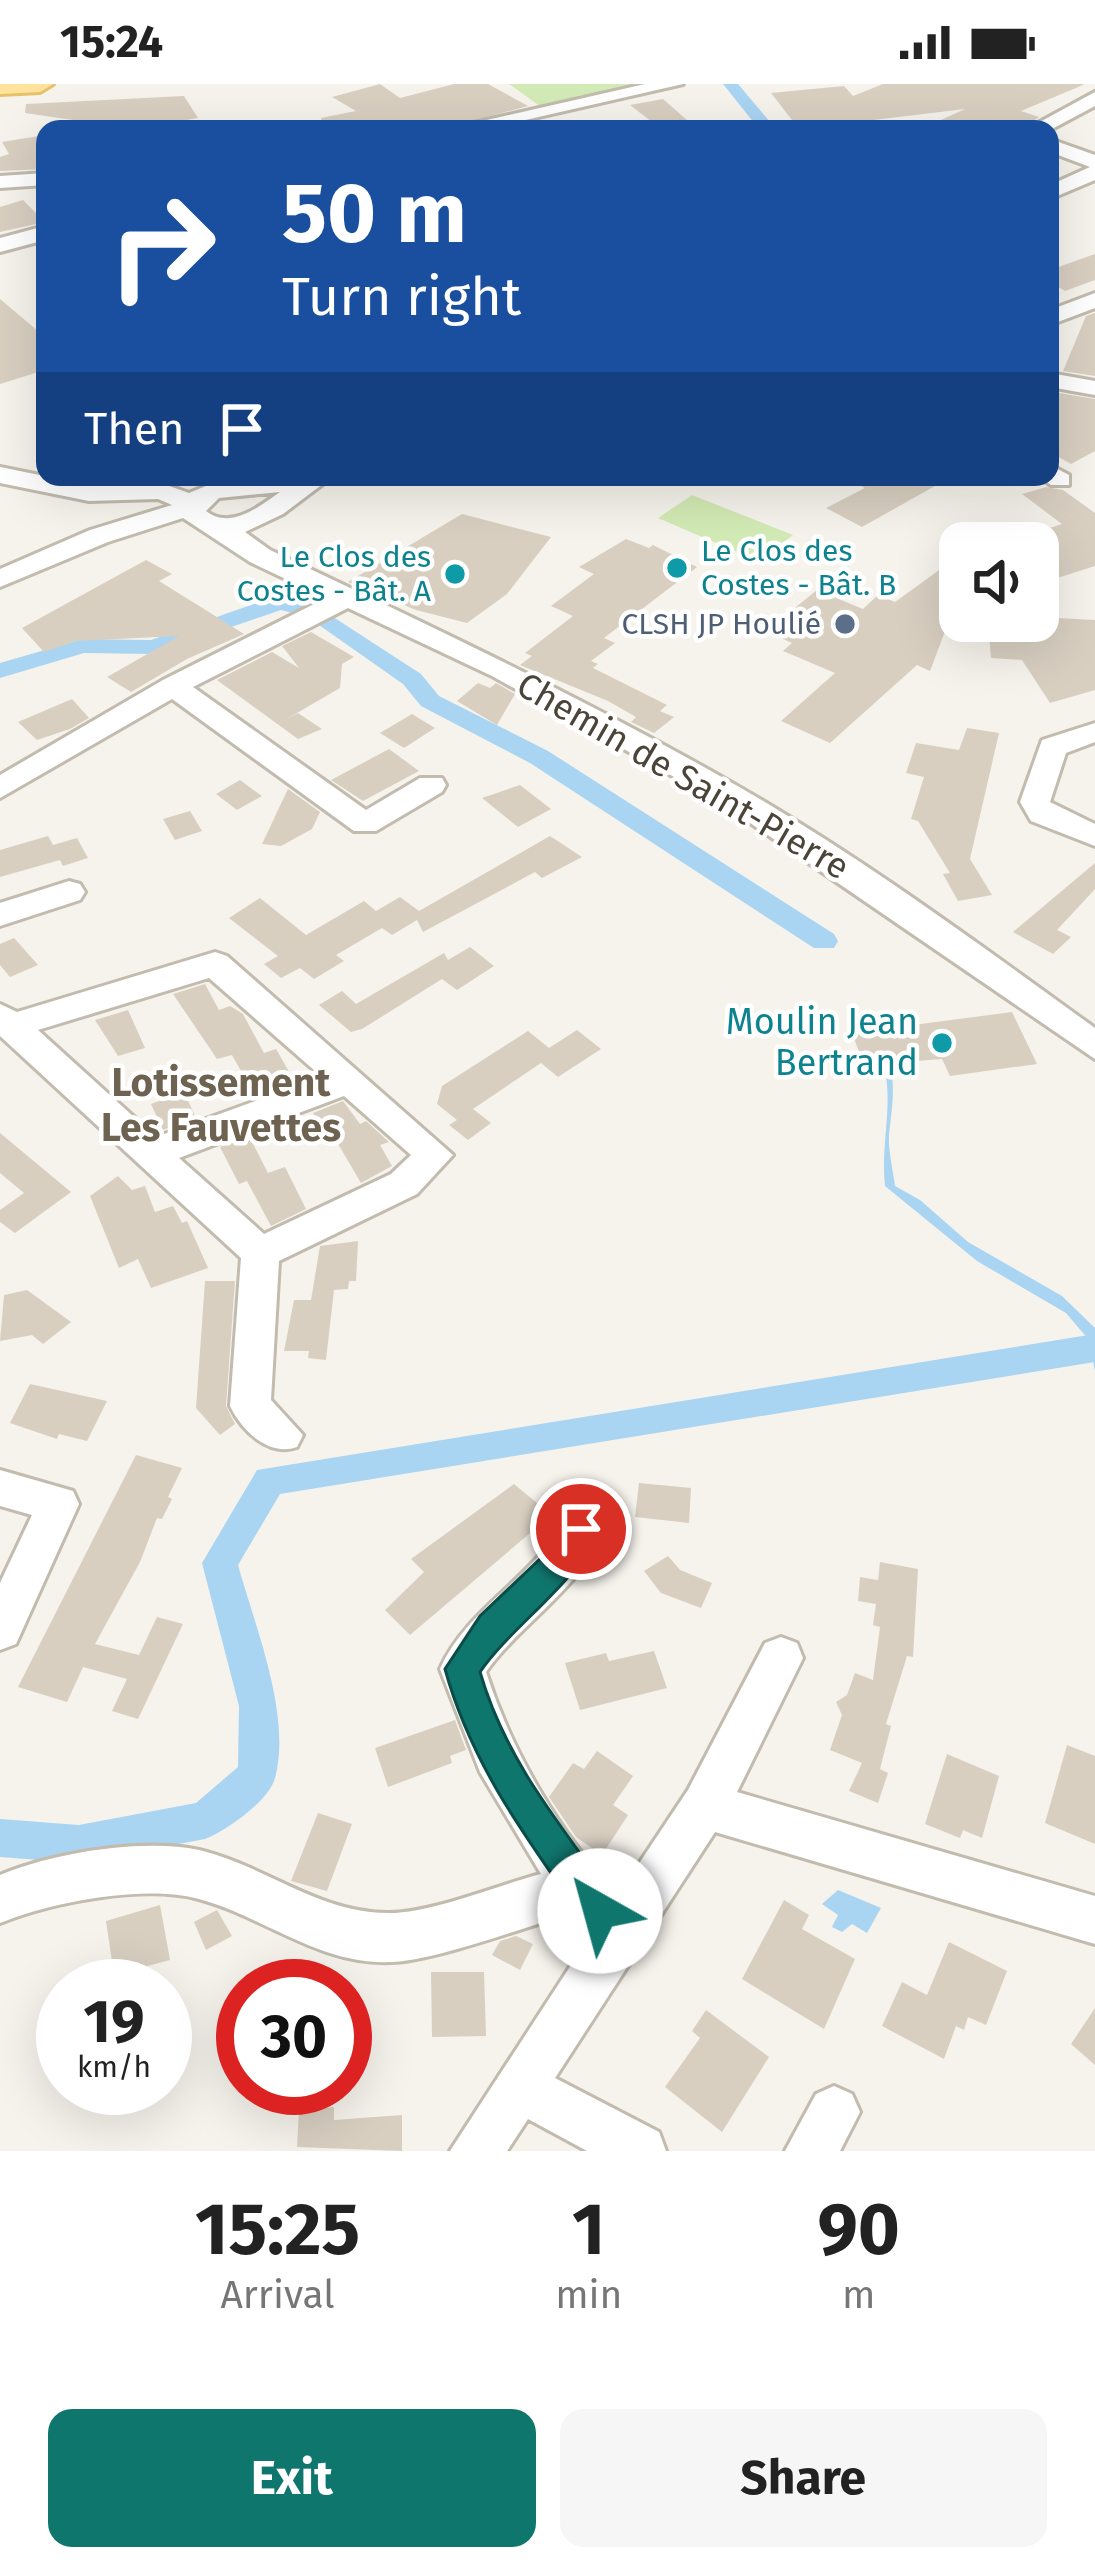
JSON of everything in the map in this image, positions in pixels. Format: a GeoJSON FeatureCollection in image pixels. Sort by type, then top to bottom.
{"type":"FeatureCollection","features":[{"type":"Feature","properties":{"kind":"main road"},"geometry":{"type":"LineString","coordinates":[[0,86],[40,84]]}},
{"type":"Feature","properties":{"kind":"street"},"geometry":{"type":"LineString","coordinates":[[502,120],[673,84]]}},
{"type":"Feature","properties":{"kind":"street"},"geometry":{"type":"LineString","coordinates":[[1054,120],[1095,98]]}},
{"type":"Feature","properties":{"kind":"street"},"geometry":{"type":"LineString","coordinates":[[576,105],[596,120]]}},
{"type":"Feature","properties":{"kind":"street"},"geometry":{"type":"LineString","coordinates":[[1059,148],[1095,162]]}},
{"type":"Feature","properties":{"kind":"street"},"geometry":{"type":"LineString","coordinates":[[1059,189],[1095,172]]}},
{"type":"Feature","properties":{"kind":"street"},"geometry":{"type":"LineString","coordinates":[[0,182],[36,180]]}},
{"type":"Feature","properties":{"kind":"street"},"geometry":{"type":"LineString","coordinates":[[0,245],[36,235]]}},
{"type":"Feature","properties":{"kind":"street"},"geometry":{"type":"LineString","coordinates":[[1059,314],[1095,300]]}},
{"type":"Feature","properties":{"kind":"street"},"geometry":{"type":"LineString","coordinates":[[1059,382],[1095,388]]}},
{"type":"Feature","properties":{"kind":"street","name":"Chemin de Saint-Pierre"},"geometry":{"type":"LineString","coordinates":[[0,475],[36,485]]}},
{"type":"Feature","properties":{"kind":"street","name":"Chemin de Saint-Pierre"},"geometry":{"type":"LineString","coordinates":[[40,486],[161,491],[201,514],[257,525],[260,556],[502,670],[732,796],[933,927],[1095,1046]]}},
{"type":"Feature","properties":{"kind":"street","name":"Chemin de Saint-Pierre"},"geometry":{"type":"LineString","coordinates":[[120,490],[147,486]]}},
{"type":"Feature","properties":{"kind":"street","name":"Chemin de Saint-Pierre"},"geometry":{"type":"LineString","coordinates":[[189,486],[233,489]]}},
{"type":"Feature","properties":{"kind":"street"},"geometry":{"type":"LineString","coordinates":[[0,579],[98,536],[201,514],[233,489],[258,486]]}},
{"type":"Feature","properties":{"kind":"street"},"geometry":{"type":"LineString","coordinates":[[257,525],[307,486]]}},
{"type":"Feature","properties":{"kind":"street"},"geometry":{"type":"LineString","coordinates":[[233,489],[262,498],[257,525]]}},
{"type":"Feature","properties":{"kind":"street"},"geometry":{"type":"LineString","coordinates":[[0,598],[47,577],[28,566]]}},
{"type":"Feature","properties":{"kind":"street"},"geometry":{"type":"LineString","coordinates":[[0,788],[173,686],[347,598]]}},
{"type":"Feature","properties":{"kind":"street"},"geometry":{"type":"LineString","coordinates":[[173,686],[365,824],[431,785]]}},
{"type":"Feature","properties":{"kind":"street"},"geometry":{"type":"LineString","coordinates":[[1095,732],[1053,747],[1036,802],[1042,814],[1095,836]]}},
{"type":"Feature","properties":{"kind":"street"},"geometry":{"type":"LineString","coordinates":[[0,915],[69,892]]}},
{"type":"Feature","properties":{"kind":"street"},"geometry":{"type":"LineString","coordinates":[[7,1020],[215,964],[435,1155],[404,1184],[260,1253]]}},
{"type":"Feature","properties":{"kind":"street"},"geometry":{"type":"LineString","coordinates":[[7,1020],[147,1155],[260,1253]]}},
{"type":"Feature","properties":{"kind":"street"},"geometry":{"type":"LineString","coordinates":[[147,1155],[349,1081]]}},
{"type":"Feature","properties":{"kind":"street"},"geometry":{"type":"LineString","coordinates":[[260,1253],[250,1406],[282,1435]]}},
{"type":"Feature","properties":{"kind":"street"},"geometry":{"type":"LineString","coordinates":[[0,1488],[58,1504],[0,1630]]}},
{"type":"Feature","properties":{"kind":"street"},"geometry":{"type":"LineString","coordinates":[[581,1529],[577,1545],[492,1626],[462,1669],[477,1722],[502,1774],[578,1888],[621,1934]]}},
{"type":"Feature","properties":{"kind":"street"},"geometry":{"type":"LineString","coordinates":[[476,2151],[705,1806],[781,1658]]}},
{"type":"Feature","properties":{"kind":"street"},"geometry":{"type":"LineString","coordinates":[[705,1806],[1095,1920]]}},
{"type":"Feature","properties":{"kind":"street"},"geometry":{"type":"LineString","coordinates":[[0,1899],[26,1888],[111,1872],[198,1874],[332,1930],[393,1939],[578,1888]]}},
{"type":"Feature","properties":{"kind":"street"},"geometry":{"type":"LineString","coordinates":[[520,2087],[640,2151]]}},
{"type":"Feature","properties":{"kind":"green space"},"geometry":{"type":"Polygon","coordinates":[[[509,84],[638,84],[540,106],[509,84]]]}},
{"type":"Feature","properties":{"kind":"green space"},"geometry":{"type":"Polygon","coordinates":[[[692,495],[793,535],[758,561],[658,518],[692,495]]]}},
{"type":"Feature","properties":{"kind":"water"},"geometry":{"type":"Polygon","coordinates":[[[887,1054],[893,1085],[889,1141],[895,1186],[920,1200],[968,1242],[1062,1296],[1095,1328],[1095,1371],[1089,1340],[1066,1313],[977,1261],[885,1186],[888,1104],[881,1055],[887,1054]]]}},
{"type":"Feature","properties":{"kind":"water"},"geometry":{"type":"Polygon","coordinates":[[[838,1890],[881,1908],[867,1933],[852,1924],[842,1932],[832,1927],[838,1915],[822,1904],[838,1890]]]}},
{"type":"Feature","properties":{"kind":"building"},"geometry":{"type":"Polygon","coordinates":[[[380,84],[400,98],[454,84],[488,84],[528,106],[476,120],[321,120],[356,111],[332,97],[380,84]]]}},
{"type":"Feature","properties":{"kind":"building"},"geometry":{"type":"Polygon","coordinates":[[[883,84],[1083,84],[1021,111],[1039,117],[1035,120],[941,120],[965,109],[874,120],[792,120],[771,93],[844,86],[853,96],[883,84]]]}},
{"type":"Feature","properties":{"kind":"building"},"geometry":{"type":"Polygon","coordinates":[[[184,96],[198,118],[73,120],[25,113],[26,104],[184,96]]]}},
{"type":"Feature","properties":{"kind":"building"},"geometry":{"type":"Polygon","coordinates":[[[663,99],[687,120],[649,120],[630,105],[663,99]]]}},
{"type":"Feature","properties":{"kind":"building"},"geometry":{"type":"Polygon","coordinates":[[[36,136],[36,169],[0,171],[0,157],[9,154],[2,142],[36,136]]]}},
{"type":"Feature","properties":{"kind":"building"},"geometry":{"type":"Polygon","coordinates":[[[23,200],[36,213],[36,224],[0,232],[0,207],[23,200]]]}},
{"type":"Feature","properties":{"kind":"building"},"geometry":{"type":"Polygon","coordinates":[[[1095,254],[1095,280],[1065,291],[1059,287],[1059,267],[1095,254]]]}},
{"type":"Feature","properties":{"kind":"building"},"geometry":{"type":"Polygon","coordinates":[[[0,299],[36,329],[36,373],[0,384],[0,299]]]}},
{"type":"Feature","properties":{"kind":"building"},"geometry":{"type":"Polygon","coordinates":[[[1095,313],[1095,376],[1063,371],[1086,316],[1095,313]]]}},
{"type":"Feature","properties":{"kind":"building"},"geometry":{"type":"Polygon","coordinates":[[[1059,393],[1095,399],[1095,451],[1071,464],[1059,457],[1059,393]]]}},
{"type":"Feature","properties":{"kind":"building"},"geometry":{"type":"Polygon","coordinates":[[[861,486],[935,486],[862,527],[826,508],[865,488],[861,486]]]}},
{"type":"Feature","properties":{"kind":"building"},"geometry":{"type":"Polygon","coordinates":[[[1046,487],[1063,490],[1095,513],[1095,566],[1059,577],[1062,524],[1022,494],[1046,487]]]}},
{"type":"Feature","properties":{"kind":"building"},"geometry":{"type":"Polygon","coordinates":[[[462,514],[551,537],[507,594],[467,623],[416,610],[348,582],[462,514]]]}},
{"type":"Feature","properties":{"kind":"building"},"geometry":{"type":"Polygon","coordinates":[[[626,539],[649,548],[653,545],[697,567],[604,638],[615,643],[591,661],[598,664],[593,668],[667,705],[660,711],[674,717],[654,733],[631,722],[636,717],[608,701],[520,665],[532,656],[525,653],[573,616],[551,606],[594,574],[579,567],[626,539]]]}},
{"type":"Feature","properties":{"kind":"building"},"geometry":{"type":"Polygon","coordinates":[[[146,560],[172,574],[159,581],[244,634],[187,659],[131,692],[107,677],[179,636],[76,641],[44,652],[22,628],[146,560]]]}},
{"type":"Feature","properties":{"kind":"building"},"geometry":{"type":"Polygon","coordinates":[[[939,570],[941,642],[930,671],[917,665],[830,743],[781,721],[835,673],[783,651],[792,643],[772,634],[780,627],[775,624],[817,590],[863,609],[878,595],[895,602],[939,570]]]}},
{"type":"Feature","properties":{"kind":"building"},"geometry":{"type":"Polygon","coordinates":[[[1059,618],[1095,620],[1095,690],[1050,703],[1022,660],[991,658],[990,642],[1059,642],[1059,618]]]}},
{"type":"Feature","properties":{"kind":"building"},"geometry":{"type":"Polygon","coordinates":[[[311,632],[354,657],[342,664],[340,688],[285,720],[298,713],[322,729],[298,739],[217,680],[272,652],[299,668],[282,646],[311,632]]]}},
{"type":"Feature","properties":{"kind":"building"},"geometry":{"type":"Polygon","coordinates":[[[478,683],[490,688],[496,683],[515,694],[497,725],[457,701],[478,683]]]}},
{"type":"Feature","properties":{"kind":"building"},"geometry":{"type":"Polygon","coordinates":[[[72,699],[89,718],[70,729],[37,740],[18,722],[72,699]]]}},
{"type":"Feature","properties":{"kind":"building"},"geometry":{"type":"Polygon","coordinates":[[[412,714],[435,728],[404,748],[380,733],[412,714]]]}},
{"type":"Feature","properties":{"kind":"building"},"geometry":{"type":"Polygon","coordinates":[[[967,728],[999,733],[970,859],[992,895],[958,901],[943,874],[950,873],[918,821],[911,819],[924,777],[906,773],[916,743],[959,750],[967,728]]]}},
{"type":"Feature","properties":{"kind":"building"},"geometry":{"type":"Polygon","coordinates":[[[389,749],[419,771],[363,801],[331,780],[389,749]]]}},
{"type":"Feature","properties":{"kind":"building"},"geometry":{"type":"Polygon","coordinates":[[[240,780],[262,796],[237,810],[216,794],[240,780]]]}},
{"type":"Feature","properties":{"kind":"building"},"geometry":{"type":"Polygon","coordinates":[[[520,785],[551,809],[518,827],[482,798],[520,785]]]}},
{"type":"Feature","properties":{"kind":"building"},"geometry":{"type":"Polygon","coordinates":[[[288,789],[320,812],[312,829],[281,846],[262,844],[288,789]]]}},
{"type":"Feature","properties":{"kind":"building"},"geometry":{"type":"Polygon","coordinates":[[[190,811],[202,831],[175,840],[163,819],[190,811]]]}},
{"type":"Feature","properties":{"kind":"building"},"geometry":{"type":"Polygon","coordinates":[[[48,836],[53,845],[77,838],[88,858],[63,866],[60,860],[0,877],[0,850],[48,836]]]}},
{"type":"Feature","properties":{"kind":"building"},"geometry":{"type":"Polygon","coordinates":[[[550,836],[582,857],[542,878],[535,872],[423,932],[417,920],[392,935],[382,928],[336,955],[344,961],[314,979],[300,968],[281,978],[264,964],[278,956],[229,918],[260,898],[306,935],[364,901],[376,911],[400,897],[419,911],[550,836]]]}},
{"type":"Feature","properties":{"kind":"building"},"geometry":{"type":"Polygon","coordinates":[[[1095,863],[1095,889],[1057,930],[1071,937],[1053,954],[1013,932],[1095,863]]]}},
{"type":"Feature","properties":{"kind":"building"},"geometry":{"type":"Polygon","coordinates":[[[14,938],[38,965],[10,977],[0,965],[0,944],[14,938]]]}},
{"type":"Feature","properties":{"kind":"building"},"geometry":{"type":"Polygon","coordinates":[[[470,947],[494,966],[457,990],[442,979],[362,1029],[351,1032],[319,1005],[342,991],[356,1004],[444,953],[448,960],[470,947]]]}},
{"type":"Feature","properties":{"kind":"building"},"geometry":{"type":"Polygon","coordinates":[[[205,984],[219,1010],[230,1006],[243,1014],[264,1053],[276,1049],[295,1082],[255,1096],[232,1055],[217,1059],[173,994],[205,984]]]}},
{"type":"Feature","properties":{"kind":"building"},"geometry":{"type":"Polygon","coordinates":[[[128,1010],[145,1048],[118,1056],[95,1020],[128,1010]]]}},
{"type":"Feature","properties":{"kind":"building","name":"Moulin Jean Bertrand"},"geometry":{"type":"Polygon","coordinates":[[[1012,1012],[1037,1064],[950,1076],[942,1059],[864,1065],[852,1033],[1012,1012]]]}},
{"type":"Feature","properties":{"kind":"building"},"geometry":{"type":"Polygon","coordinates":[[[577,1030],[601,1049],[558,1077],[541,1063],[473,1109],[491,1123],[468,1140],[449,1125],[457,1120],[437,1104],[442,1086],[528,1031],[549,1048],[577,1030]]]}},
{"type":"Feature","properties":{"kind":"building"},"geometry":{"type":"Polygon","coordinates":[[[179,1081],[196,1118],[163,1130],[151,1104],[159,1101],[153,1089],[179,1081]]]}},
{"type":"Feature","properties":{"kind":"building"},"geometry":{"type":"Polygon","coordinates":[[[343,1101],[360,1124],[366,1121],[389,1142],[380,1145],[392,1166],[361,1183],[330,1130],[324,1132],[313,1113],[343,1101]]]}},
{"type":"Feature","properties":{"kind":"building"},"geometry":{"type":"Polygon","coordinates":[[[0,1133],[71,1192],[15,1233],[0,1222],[0,1210],[24,1193],[0,1173],[0,1133]]]}},
{"type":"Feature","properties":{"kind":"building"},"geometry":{"type":"Polygon","coordinates":[[[249,1136],[268,1173],[285,1167],[306,1209],[271,1226],[247,1181],[239,1184],[220,1147],[249,1136]]]}},
{"type":"Feature","properties":{"kind":"building"},"geometry":{"type":"Polygon","coordinates":[[[118,1176],[132,1190],[145,1186],[155,1212],[173,1206],[182,1223],[187,1221],[208,1268],[151,1288],[138,1259],[119,1268],[90,1196],[118,1176]]]}},
{"type":"Feature","properties":{"kind":"building"},"geometry":{"type":"Polygon","coordinates":[[[358,1241],[356,1281],[349,1281],[348,1289],[334,1290],[326,1360],[308,1358],[309,1351],[284,1351],[294,1300],[311,1300],[320,1246],[358,1241]]]}},
{"type":"Feature","properties":{"kind":"building"},"geometry":{"type":"Polygon","coordinates":[[[205,1281],[235,1281],[226,1406],[235,1424],[220,1435],[196,1408],[205,1281]]]}},
{"type":"Feature","properties":{"kind":"building"},"geometry":{"type":"Polygon","coordinates":[[[27,1290],[71,1322],[43,1344],[32,1335],[0,1341],[4,1295],[27,1290]]]}},
{"type":"Feature","properties":{"kind":"building"},"geometry":{"type":"Polygon","coordinates":[[[30,1384],[107,1401],[87,1441],[59,1434],[57,1439],[10,1423],[30,1384]]]}},
{"type":"Feature","properties":{"kind":"building"},"geometry":{"type":"Polygon","coordinates":[[[136,1455],[182,1468],[168,1497],[172,1499],[162,1519],[157,1518],[140,1562],[95,1644],[139,1655],[157,1617],[183,1624],[138,1719],[112,1711],[127,1679],[83,1667],[67,1702],[18,1687],[136,1455]]]}},
{"type":"Feature","properties":{"kind":"building"},"geometry":{"type":"Polygon","coordinates":[[[639,1483],[691,1488],[689,1523],[635,1517],[639,1483]]]}},
{"type":"Feature","properties":{"kind":"building"},"geometry":{"type":"Polygon","coordinates":[[[514,1484],[542,1507],[533,1516],[542,1523],[410,1635],[385,1610],[424,1572],[411,1559],[514,1484]]]}},
{"type":"Feature","properties":{"kind":"building"},"geometry":{"type":"Polygon","coordinates":[[[668,1556],[680,1570],[712,1583],[701,1608],[661,1593],[644,1571],[668,1556]]]}},
{"type":"Feature","properties":{"kind":"building"},"geometry":{"type":"Polygon","coordinates":[[[880,1562],[918,1569],[913,1657],[907,1656],[886,1724],[891,1726],[880,1769],[888,1773],[878,1803],[849,1791],[862,1763],[830,1750],[842,1715],[836,1702],[847,1695],[855,1673],[873,1680],[880,1627],[873,1625],[876,1604],[858,1601],[860,1577],[878,1580],[880,1562]]]}},
{"type":"Feature","properties":{"kind":"building"},"geometry":{"type":"Polygon","coordinates":[[[654,1651],[667,1688],[580,1710],[565,1663],[606,1653],[609,1661],[654,1651]]]}},
{"type":"Feature","properties":{"kind":"building"},"geometry":{"type":"Polygon","coordinates":[[[455,1720],[466,1750],[450,1756],[452,1763],[388,1787],[375,1748],[455,1720]]]}},
{"type":"Feature","properties":{"kind":"building"},"geometry":{"type":"Polygon","coordinates":[[[1067,1745],[1095,1756],[1095,1844],[1045,1823],[1067,1745]]]}},
{"type":"Feature","properties":{"kind":"building"},"geometry":{"type":"Polygon","coordinates":[[[597,1751],[633,1776],[613,1805],[628,1815],[602,1855],[576,1837],[549,1797],[573,1763],[584,1769],[597,1751]]]}},
{"type":"Feature","properties":{"kind":"building"},"geometry":{"type":"Polygon","coordinates":[[[947,1754],[999,1776],[982,1838],[963,1830],[960,1838],[925,1824],[947,1754]]]}},
{"type":"Feature","properties":{"kind":"building"},"geometry":{"type":"Polygon","coordinates":[[[318,1813],[352,1824],[327,1891],[291,1881],[318,1813]]]}},
{"type":"Feature","properties":{"kind":"building"},"geometry":{"type":"Polygon","coordinates":[[[784,1900],[809,1915],[802,1929],[855,1959],[824,2029],[742,1979],[784,1900]]]}},
{"type":"Feature","properties":{"kind":"building"},"geometry":{"type":"Polygon","coordinates":[[[160,1905],[170,1959],[112,1959],[106,1921],[160,1905]]]}},
{"type":"Feature","properties":{"kind":"building"},"geometry":{"type":"Polygon","coordinates":[[[217,1910],[232,1936],[206,1950],[194,1922],[217,1910]]]}},
{"type":"Feature","properties":{"kind":"building"},"geometry":{"type":"Polygon","coordinates":[[[516,1936],[533,1944],[520,1970],[492,1955],[500,1941],[516,1936]]]}},
{"type":"Feature","properties":{"kind":"building"},"geometry":{"type":"Polygon","coordinates":[[[949,1942],[1007,1971],[986,2025],[968,2017],[964,2030],[956,2026],[944,2059],[882,2026],[902,1982],[927,1995],[949,1942]]]}},
{"type":"Feature","properties":{"kind":"building"},"geometry":{"type":"Polygon","coordinates":[[[431,1972],[484,1972],[486,2036],[432,2037],[431,1972]]]}},
{"type":"Feature","properties":{"kind":"building"},"geometry":{"type":"Polygon","coordinates":[[[1095,2008],[1095,2065],[1071,2044],[1095,2008]]]}},
{"type":"Feature","properties":{"kind":"building"},"geometry":{"type":"Polygon","coordinates":[[[706,2010],[769,2057],[722,2132],[665,2087],[700,2038],[692,2031],[706,2010]]]}},
{"type":"Feature","properties":{"kind":"building"},"geometry":{"type":"Polygon","coordinates":[[[299,2115],[334,2115],[334,2120],[402,2115],[402,2151],[297,2147],[299,2115]]]}},
{"type":"Feature","properties":{"kind":"waterway"},"geometry":{"type":"LineString","coordinates":[[730,85],[760,120]]}},
{"type":"Feature","properties":{"kind":"waterway"},"geometry":{"type":"LineString","coordinates":[[0,671],[83,646],[153,647],[280,602],[304,609]]}},
{"type":"Feature","properties":{"kind":"waterway"},"geometry":{"type":"LineString","coordinates":[[327,620],[412,679],[430,701],[539,757],[824,941]]}},
{"type":"Feature","properties":{"kind":"waterway"},"geometry":{"type":"LineString","coordinates":[[0,1838],[79,1844],[205,1820],[257,1776],[258,1706],[220,1563],[269,1481],[1095,1348]]}},
{"type":"Feature","properties":{"kind":"place","name":"Le Clos des Costes - Bât. B"},"geometry":{"type":"Point","coordinates":[677,568]}},
{"type":"Feature","properties":{"kind":"place","name":"Le Clos des Costes - Bât. A"},"geometry":{"type":"Point","coordinates":[455,574]}},
{"type":"Feature","properties":{"kind":"place","name":"CLSH JP Houlié"},"geometry":{"type":"Point","coordinates":[845,624]}},
{"type":"Feature","properties":{"kind":"place","name":"Moulin Jean Bertrand"},"geometry":{"type":"Point","coordinates":[942,1043]}},
{"type":"Feature","properties":{"kind":"district","name":"Lotissement Les Fauvettes"},"geometry":{"type":"Point","coordinates":[221,1106]}},
{"type":"Feature","properties":{"kind":"route"},"geometry":{"type":"LineString","coordinates":[[581,1529],[577,1545],[492,1626],[462,1669],[477,1722],[502,1774],[578,1888],[600,1911]]}}]}
